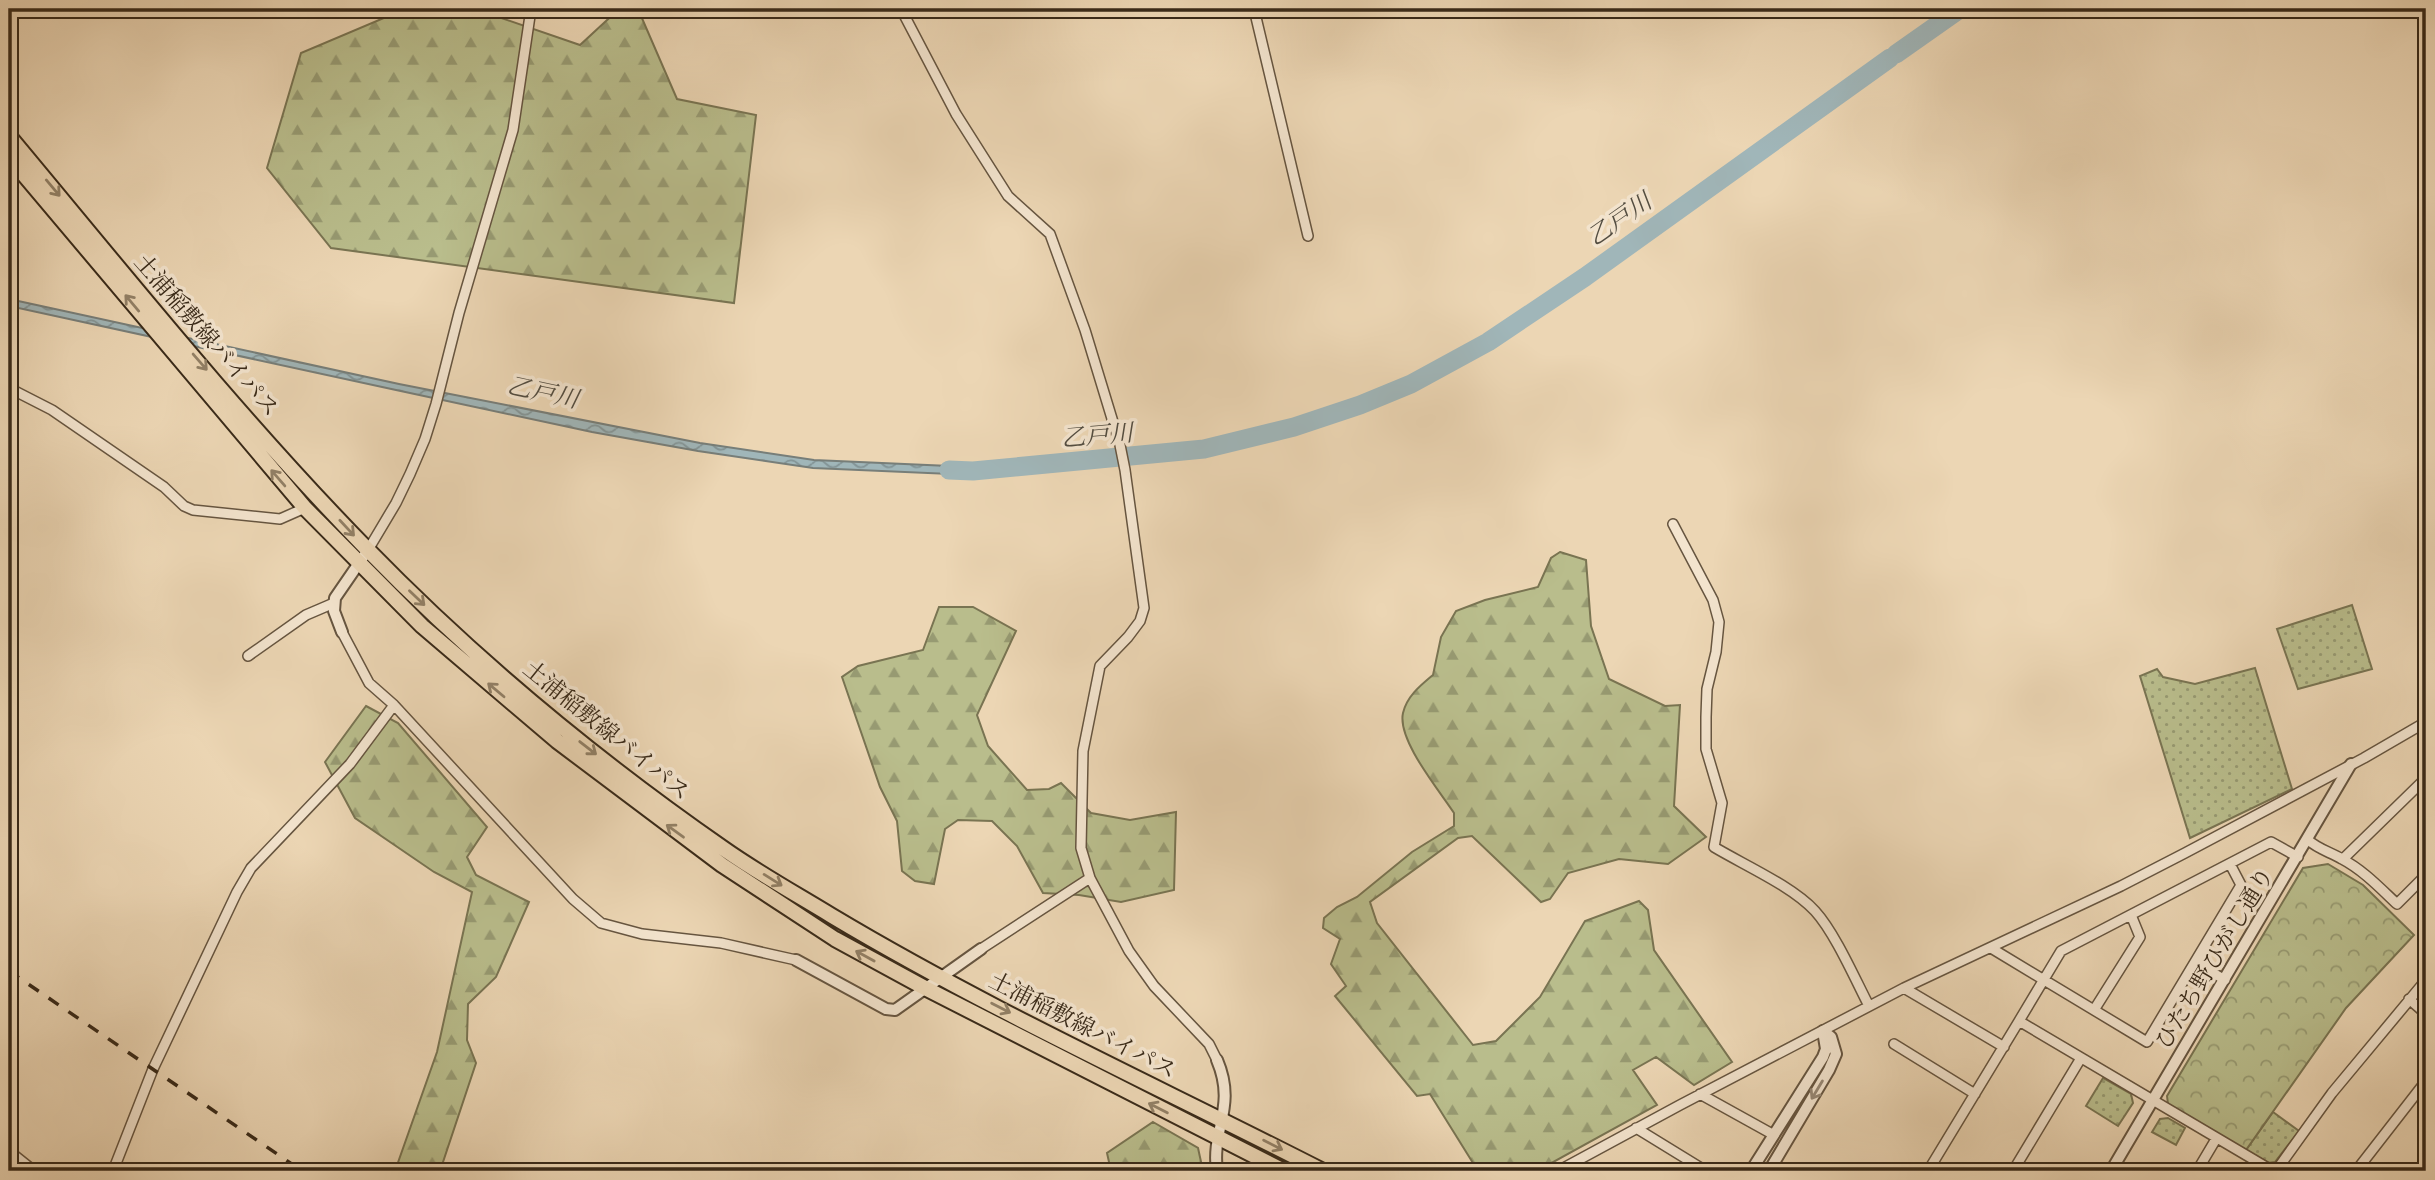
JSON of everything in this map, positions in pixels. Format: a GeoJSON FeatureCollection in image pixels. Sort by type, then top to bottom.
{"type":"FeatureCollection","features":[{"type":"Feature","properties":{"kind":"main road"},"geometry":{"type":"LineString","coordinates":[[1120,9],[1160,9]]}},
{"type":"Feature","properties":{"kind":"main road","name":"土浦稲敷線バイパス"},"geometry":{"type":"LineString","coordinates":[[9,136],[195,357],[368,550],[527,698],[625,777],[727,851],[869,938],[940,977],[1323,1171]]}},
{"type":"Feature","properties":{"kind":"main road","name":"土浦稲敷線バイパス"},"geometry":{"type":"LineString","coordinates":[[9,157],[304,508],[422,626],[567,749],[722,866],[835,939],[925,988],[1284,1171]]}},
{"type":"Feature","properties":{"kind":"street"},"geometry":{"type":"LineString","coordinates":[[531,9],[513,130],[436,404],[397,503],[334,603],[334,611],[342,632],[369,682],[394,705],[573,899],[601,923],[642,934],[721,943],[796,960],[890,1010],[902,1007],[940,977],[1090,878]]}},
{"type":"Feature","properties":{"kind":"street"},"geometry":{"type":"LineString","coordinates":[[901,9],[956,114],[1008,196],[1050,234],[1085,330],[1120,450],[1144,608],[1140,621],[1128,637],[1100,666],[1085,738],[1081,775],[1080,827],[1084,864],[1129,951],[1154,986],[1209,1044],[1217,1060],[1226,1087],[1217,1171]]}},
{"type":"Feature","properties":{"kind":"street"},"geometry":{"type":"LineString","coordinates":[[1254,9],[1308,236]]}},
{"type":"Feature","properties":{"kind":"street"},"geometry":{"type":"LineString","coordinates":[[9,388],[52,411],[164,487],[184,506],[193,510],[280,519],[304,508]]}},
{"type":"Feature","properties":{"kind":"street"},"geometry":{"type":"LineString","coordinates":[[1673,524],[1713,600],[1719,622],[1716,652],[1707,690],[1706,717],[1706,749],[1722,803],[1714,847],[1797,895],[1816,912],[1842,953],[1869,1006]]}},
{"type":"Feature","properties":{"kind":"street"},"geometry":{"type":"LineString","coordinates":[[248,656],[306,615],[334,603]]}},
{"type":"Feature","properties":{"kind":"street"},"geometry":{"type":"LineString","coordinates":[[113,1171],[153,1069],[237,892],[272,843],[350,764],[394,705]]}},
{"type":"Feature","properties":{"kind":"street"},"geometry":{"type":"LineString","coordinates":[[1563,1170],[1636,1128],[1904,988],[2121,886],[2426,722]]}},
{"type":"Feature","properties":{"kind":"street","name":"ひたち野ひがし通り"},"geometry":{"type":"LineString","coordinates":[[2111,1171],[2351,764]]}},
{"type":"Feature","properties":{"kind":"street"},"geometry":{"type":"LineString","coordinates":[[2343,859],[2426,778]]}},
{"type":"Feature","properties":{"kind":"street"},"geometry":{"type":"LineString","coordinates":[[2308,840],[2314,846],[2343,859],[2373,881],[2397,904],[2426,875]]}},
{"type":"Feature","properties":{"kind":"street"},"geometry":{"type":"LineString","coordinates":[[1928,1171],[2061,951],[2272,842],[2298,857]]}},
{"type":"Feature","properties":{"kind":"street"},"geometry":{"type":"LineString","coordinates":[[1991,948],[2147,1042],[2241,885],[2230,864]]}},
{"type":"Feature","properties":{"kind":"street"},"geometry":{"type":"LineString","coordinates":[[2094,1010],[2140,937],[2131,915]]}},
{"type":"Feature","properties":{"kind":"street"},"geometry":{"type":"LineString","coordinates":[[2195,962],[2225,980]]}},
{"type":"Feature","properties":{"kind":"street"},"geometry":{"type":"LineString","coordinates":[[2019,1021],[2216,1139],[2275,1171],[2332,1093],[2426,980]]}},
{"type":"Feature","properties":{"kind":"street"},"geometry":{"type":"LineString","coordinates":[[1904,988],[2004,1047]]}},
{"type":"Feature","properties":{"kind":"street"},"geometry":{"type":"LineString","coordinates":[[2409,999],[2426,1014]]}},
{"type":"Feature","properties":{"kind":"street"},"geometry":{"type":"LineString","coordinates":[[1751,1171],[1823,1057],[1826,1049],[1823,1031]]}},
{"type":"Feature","properties":{"kind":"street"},"geometry":{"type":"LineString","coordinates":[[1769,1171],[1836,1054],[1831,1037],[1823,1031]]}},
{"type":"Feature","properties":{"kind":"street"},"geometry":{"type":"LineString","coordinates":[[1894,1044],[1975,1094]]}},
{"type":"Feature","properties":{"kind":"street"},"geometry":{"type":"LineString","coordinates":[[2013,1171],[2081,1058]]}},
{"type":"Feature","properties":{"kind":"street"},"geometry":{"type":"LineString","coordinates":[[2356,1171],[2426,1081]]}},
{"type":"Feature","properties":{"kind":"street"},"geometry":{"type":"LineString","coordinates":[[1700,1094],[1774,1135]]}},
{"type":"Feature","properties":{"kind":"street"},"geometry":{"type":"LineString","coordinates":[[1636,1128],[1706,1171]]}},
{"type":"Feature","properties":{"kind":"street"},"geometry":{"type":"LineString","coordinates":[[2197,1171],[2216,1139]]}},
{"type":"Feature","properties":{"kind":"street"},"geometry":{"type":"LineString","coordinates":[[9,1151],[34,1171]]}},
{"type":"Feature","properties":{"kind":"green space"},"geometry":{"type":"Polygon","coordinates":[[[405,9],[475,9],[580,45],[619,9],[638,9],[677,99],[756,115],[734,303],[331,248],[267,168],[301,53],[405,9]]]}},
{"type":"Feature","properties":{"kind":"green space"},"geometry":{"type":"Polygon","coordinates":[[[1560,552],[1586,560],[1591,626],[1609,679],[1665,706],[1680,705],[1674,806],[1706,837],[1668,864],[1619,859],[1568,873],[1550,899],[1541,902],[1472,836],[1458,838],[1370,902],[1377,923],[1473,1045],[1496,1041],[1540,997],[1585,921],[1639,901],[1648,910],[1654,950],[1732,1062],[1694,1085],[1656,1057],[1633,1070],[1657,1105],[1537,1171],[1478,1171],[1430,1094],[1417,1096],[1335,996],[1346,986],[1331,964],[1340,939],[1323,928],[1324,918],[1337,907],[1357,897],[1412,852],[1454,826],[1454,813],[1406,737],[1403,724],[1405,707],[1415,691],[1433,675],[1441,637],[1456,611],[1485,600],[1538,587],[1551,558],[1560,552]]]}},
{"type":"Feature","properties":{"kind":"green space"},"geometry":{"type":"Polygon","coordinates":[[[2352,605],[2372,669],[2298,689],[2277,629],[2352,605]]]}},
{"type":"Feature","properties":{"kind":"green space"},"geometry":{"type":"Polygon","coordinates":[[[939,607],[973,607],[1016,631],[977,715],[988,746],[1027,790],[1049,789],[1061,783],[1091,813],[1130,820],[1176,812],[1174,890],[1121,902],[1079,895],[1043,893],[1017,846],[992,821],[958,820],[945,829],[934,884],[915,881],[902,871],[897,821],[880,787],[842,677],[858,666],[923,650],[939,607]]]}},
{"type":"Feature","properties":{"kind":"green space"},"geometry":{"type":"Polygon","coordinates":[[[2255,668],[2292,789],[2190,838],[2140,676],[2157,669],[2163,677],[2195,684],[2255,668]]]}},
{"type":"Feature","properties":{"kind":"green space"},"geometry":{"type":"Polygon","coordinates":[[[366,706],[398,723],[487,827],[467,857],[476,875],[529,902],[496,977],[468,1004],[467,1040],[476,1063],[440,1171],[395,1171],[437,1052],[472,892],[434,872],[355,818],[325,762],[366,706]]]}},
{"type":"Feature","properties":{"kind":"green space"},"geometry":{"type":"Polygon","coordinates":[[[2328,864],[2363,885],[2414,935],[2346,1008],[2246,1150],[2168,1104],[2167,1096],[2303,868],[2328,864]]]}},
{"type":"Feature","properties":{"kind":"green space"},"geometry":{"type":"Polygon","coordinates":[[[2103,1078],[2131,1094],[2133,1103],[2118,1126],[2086,1106],[2103,1078]]]}},
{"type":"Feature","properties":{"kind":"green space"},"geometry":{"type":"Polygon","coordinates":[[[2273,1112],[2299,1131],[2275,1162],[2268,1163],[2246,1150],[2273,1112]]]}},
{"type":"Feature","properties":{"kind":"green space"},"geometry":{"type":"Polygon","coordinates":[[[2168,1118],[2185,1128],[2176,1145],[2152,1132],[2160,1119],[2168,1118]]]}},
{"type":"Feature","properties":{"kind":"green space"},"geometry":{"type":"Polygon","coordinates":[[[1153,1122],[1198,1148],[1203,1171],[1111,1171],[1107,1153],[1153,1122]]]}},
{"type":"Feature","properties":{"kind":"water"},"geometry":{"type":"Polygon","coordinates":[[[9,299],[399,384],[700,443],[814,460],[972,467],[973,475],[813,468],[592,432],[9,306],[9,299]]]}},
{"type":"Feature","properties":{"kind":"waterway","name":"乙戸川"},"geometry":{"type":"LineString","coordinates":[[1896,54],[1960,9]]}},
{"type":"Feature","properties":{"kind":"waterway","name":"乙戸川"},"geometry":{"type":"LineString","coordinates":[[949,470],[973,471],[1204,449],[1294,427],[1360,405],[1411,384],[1488,342],[1585,277],[1890,58]]}},
{"type":"Feature","properties":{"kind":"railway"},"geometry":{"type":"LineString","coordinates":[[9,971],[302,1171]]}}]}
